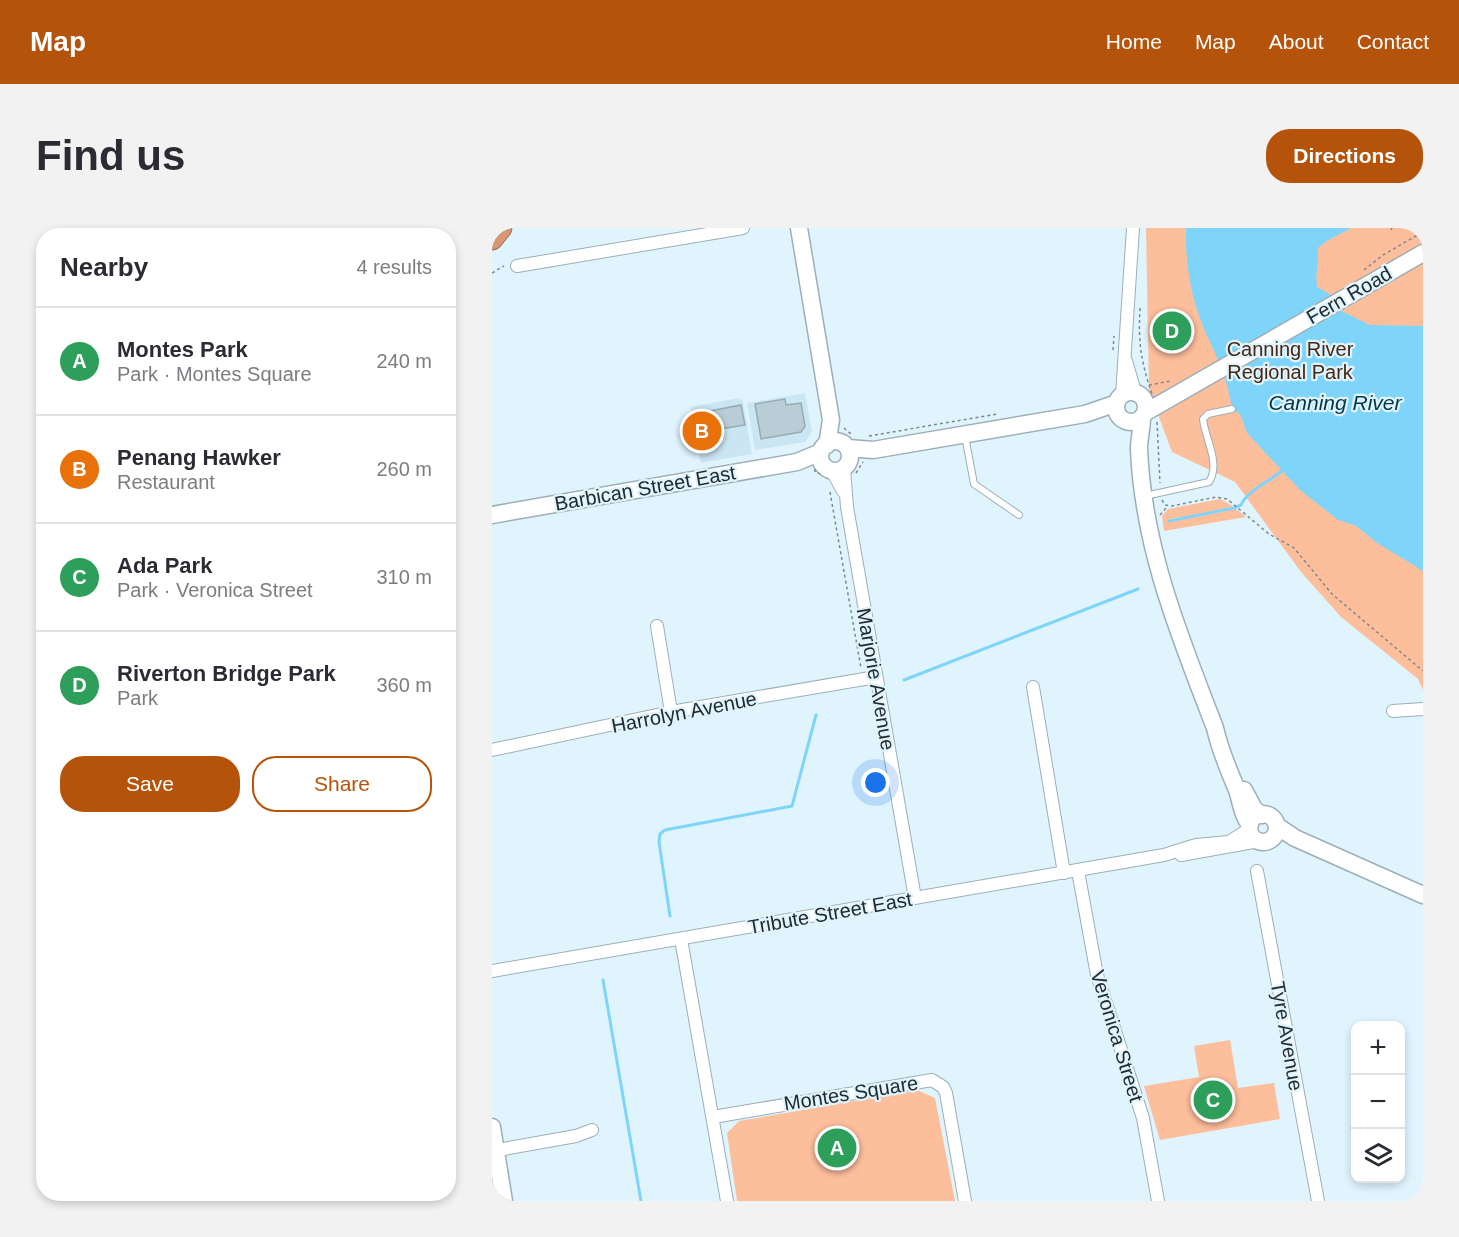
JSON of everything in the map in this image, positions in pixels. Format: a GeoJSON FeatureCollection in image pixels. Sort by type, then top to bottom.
{"type":"FeatureCollection","features":[{"type":"Feature","properties":{"kind":"highway"},"geometry":{"type":"LineString","coordinates":[[492,239],[501,228]]}},
{"type":"Feature","properties":{"kind":"street"},"geometry":{"type":"LineString","coordinates":[[518,266],[743,228]]}},
{"type":"Feature","properties":{"kind":"street","name":"Marjorie Avenue"},"geometry":{"type":"LineString","coordinates":[[799,228],[831,420],[844,458],[845,495],[915,898]]}},
{"type":"Feature","properties":{"kind":"street"},"geometry":{"type":"LineString","coordinates":[[1133,228],[1125,358],[1137,405],[1139,447],[1153,495],[1158,574],[1215,728],[1221,754],[1237,791],[1245,819],[1262,829],[1295,838],[1423,895]]}},
{"type":"Feature","properties":{"kind":"street","name":"Fern Road"},"geometry":{"type":"LineString","coordinates":[[1137,405],[1182,391],[1423,253]]}},
{"type":"Feature","properties":{"kind":"street","name":"Barbican Street East"},"geometry":{"type":"LineString","coordinates":[[492,515],[797,462],[844,458],[965,433],[1137,405]]}},
{"type":"Feature","properties":{"kind":"street"},"geometry":{"type":"LineString","coordinates":[[657,626],[671,712]]}},
{"type":"Feature","properties":{"kind":"street","name":"Harrolyn Avenue"},"geometry":{"type":"LineString","coordinates":[[492,750],[671,712],[876,677]]}},
{"type":"Feature","properties":{"kind":"street"},"geometry":{"type":"LineString","coordinates":[[1033,687],[1064,873]]}},
{"type":"Feature","properties":{"kind":"street"},"geometry":{"type":"LineString","coordinates":[[1393,711],[1423,709]]}},
{"type":"Feature","properties":{"kind":"street","name":"Tribute Street East"},"geometry":{"type":"LineString","coordinates":[[493,972],[1164,855],[1185,855],[1262,829]]}},
{"type":"Feature","properties":{"kind":"street","name":"Veronica Street"},"geometry":{"type":"LineString","coordinates":[[1078,871],[1097,975],[1148,1136],[1158,1201]]}},
{"type":"Feature","properties":{"kind":"street","name":"Tyre Avenue"},"geometry":{"type":"LineString","coordinates":[[1257,871],[1318,1201]]}},
{"type":"Feature","properties":{"kind":"street"},"geometry":{"type":"LineString","coordinates":[[681,939],[727,1201]]}},
{"type":"Feature","properties":{"kind":"street","name":"Montes Square"},"geometry":{"type":"LineString","coordinates":[[713,1117],[932,1080],[943,1087],[946,1092],[965,1201]]}},
{"type":"Feature","properties":{"kind":"street"},"geometry":{"type":"LineString","coordinates":[[492,1127],[494,1151],[504,1201]]}},
{"type":"Feature","properties":{"kind":"street"},"geometry":{"type":"LineString","coordinates":[[494,1151],[576,1136],[592,1130]]}},
{"type":"Feature","properties":{"kind":"lane"},"geometry":{"type":"LineString","coordinates":[[1153,495],[1209,482],[1212,477],[1213,459],[1203,419],[1208,414],[1232,409]]}},
{"type":"Feature","properties":{"kind":"lane"},"geometry":{"type":"LineString","coordinates":[[965,433],[974,484],[1019,515]]}},
{"type":"Feature","properties":{"kind":"path"},"geometry":{"type":"LineString","coordinates":[[1356,276],[1383,255],[1423,232]]}},
{"type":"Feature","properties":{"kind":"path"},"geometry":{"type":"LineString","coordinates":[[492,273],[504,266],[518,266]]}},
{"type":"Feature","properties":{"kind":"path"},"geometry":{"type":"LineString","coordinates":[[1140,304],[1137,405],[1153,495],[1168,506],[1216,497],[1227,499],[1269,534],[1294,548],[1346,606],[1423,671]]}},
{"type":"Feature","properties":{"kind":"path"},"geometry":{"type":"LineString","coordinates":[[830,488],[862,673]]}},
{"type":"Feature","properties":{"kind":"shaded area"},"geometry":{"type":"Polygon","coordinates":[[[805,393],[812,432],[805,442],[755,450],[747,403],[805,393]]]}},
{"type":"Feature","properties":{"kind":"shaded area"},"geometry":{"type":"Polygon","coordinates":[[[739,398],[743,401],[752,454],[701,463],[691,407],[739,398]]]}},
{"type":"Feature","properties":{"kind":"green space","name":"Canning River Regional Park"},"geometry":{"type":"Polygon","coordinates":[[[1146,228],[1423,228],[1423,690],[1418,679],[1341,617],[1301,572],[1235,482],[1172,452],[1149,390],[1146,228]]]}},
{"type":"Feature","properties":{"kind":"green space"},"geometry":{"type":"Polygon","coordinates":[[[1220,499],[1233,506],[1222,511],[1169,519],[1169,522],[1236,509],[1246,517],[1164,531],[1162,516],[1168,509],[1220,499]]]}},
{"type":"Feature","properties":{"kind":"green space"},"geometry":{"type":"Polygon","coordinates":[[[1230,1040],[1238,1088],[1274,1083],[1280,1119],[1160,1140],[1144,1086],[1199,1077],[1194,1046],[1230,1040]]]}},
{"type":"Feature","properties":{"kind":"green space"},"geometry":{"type":"Polygon","coordinates":[[[917,1090],[935,1098],[955,1201],[737,1201],[727,1133],[739,1121],[917,1090]]]}},
{"type":"Feature","properties":{"kind":"water","name":"Canning River"},"geometry":{"type":"Polygon","coordinates":[[[1186,228],[1351,228],[1318,248],[1317,287],[1331,295],[1341,311],[1370,325],[1423,326],[1423,571],[1377,543],[1356,526],[1338,520],[1300,490],[1247,433],[1240,414],[1232,409],[1223,373],[1198,313],[1188,271],[1186,228]]]}},
{"type":"Feature","properties":{"kind":"building"},"geometry":{"type":"Polygon","coordinates":[[[785,399],[786,405],[801,403],[805,426],[801,432],[761,439],[755,404],[785,399]]]}},
{"type":"Feature","properties":{"kind":"building"},"geometry":{"type":"Polygon","coordinates":[[[741,405],[745,425],[697,433],[694,414],[741,405]]]}},
{"type":"Feature","properties":{"kind":"waterway"},"geometry":{"type":"LineString","coordinates":[[1169,521],[1241,505],[1253,491],[1283,470]]}},
{"type":"Feature","properties":{"kind":"waterway"},"geometry":{"type":"LineString","coordinates":[[904,680],[1138,589]]}},
{"type":"Feature","properties":{"kind":"waterway"},"geometry":{"type":"LineString","coordinates":[[670,916],[659,842],[660,834],[665,830],[792,806],[816,715]]}},
{"type":"Feature","properties":{"kind":"waterway"},"geometry":{"type":"LineString","coordinates":[[603,980],[641,1201]]}},
{"type":"Feature","properties":{"kind":"place","name":"Riverton Bridge Park"},"geometry":{"type":"Point","coordinates":[1172,331]}},
{"type":"Feature","properties":{"kind":"place","name":"Penang Hawker"},"geometry":{"type":"Point","coordinates":[702,431]}},
{"type":"Feature","properties":{"kind":"place","name":"Ada Park"},"geometry":{"type":"Point","coordinates":[1213,1100]}},
{"type":"Feature","properties":{"kind":"place","name":"Montes Park"},"geometry":{"type":"Point","coordinates":[837,1148]}}]}
